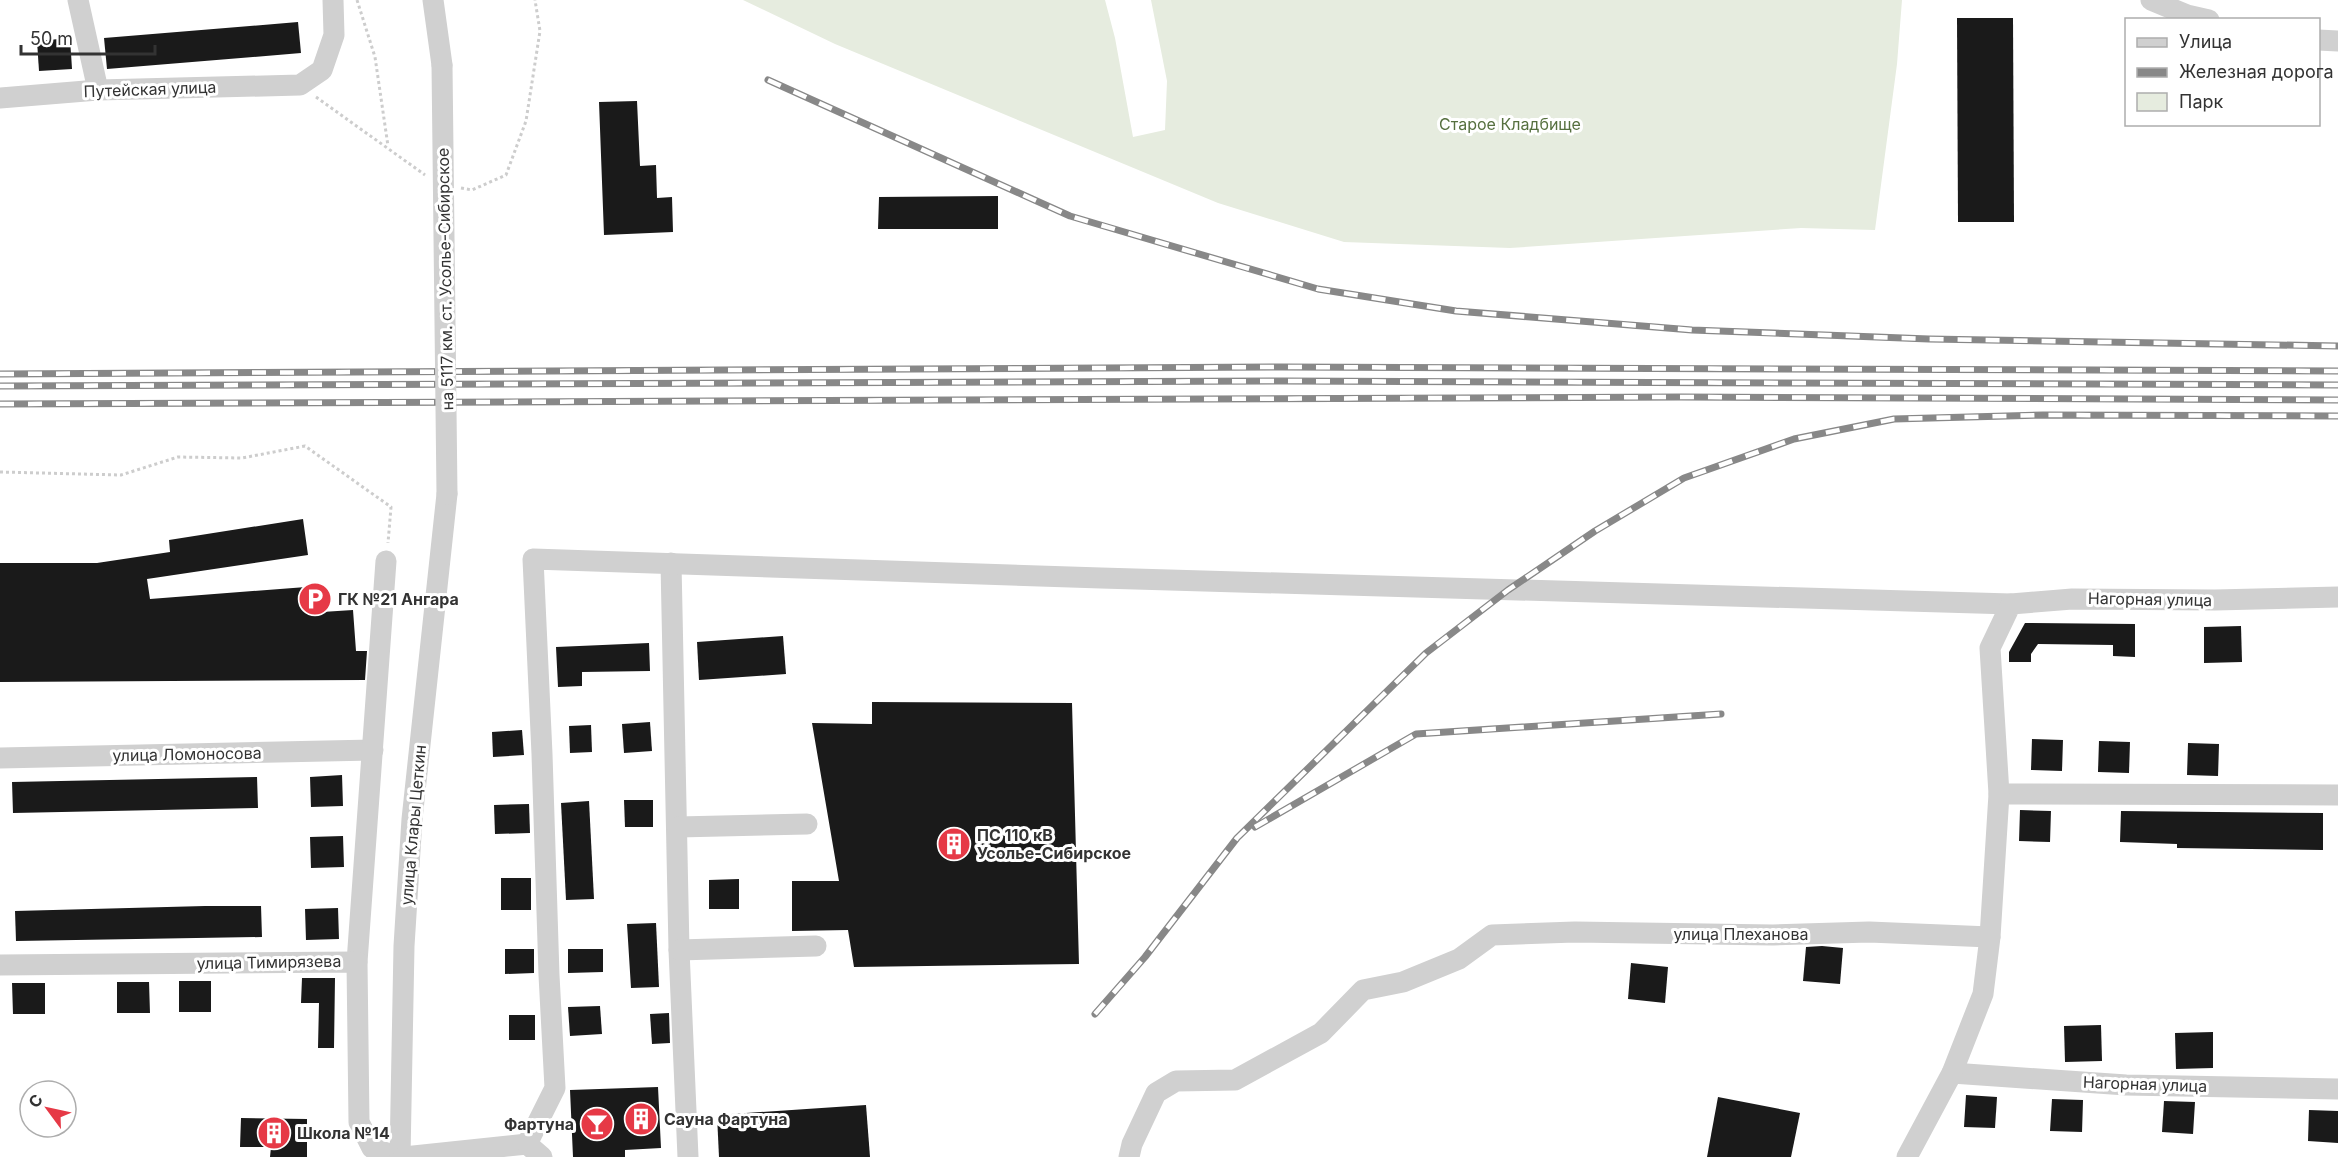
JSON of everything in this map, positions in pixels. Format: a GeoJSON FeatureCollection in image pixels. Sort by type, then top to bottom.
{"type":"FeatureCollection","features":[{"type":"Feature","properties":{"kind":"street"},"geometry":{"type":"LineString","coordinates":[[78,0],[98,90]]}},
{"type":"Feature","properties":{"kind":"street","name":"Путейская улица"},"geometry":{"type":"LineString","coordinates":[[0,98],[98,90],[300,85],[322,70],[334,35],[333,0]]}},
{"type":"Feature","properties":{"kind":"street","name":"на 5117 км. ст. Усолье-Сибирское"},"geometry":{"type":"LineString","coordinates":[[433,0],[442,64],[447,494]]}},
{"type":"Feature","properties":{"kind":"street"},"geometry":{"type":"LineString","coordinates":[[2151,0],[2200,18]]}},
{"type":"Feature","properties":{"kind":"street"},"geometry":{"type":"LineString","coordinates":[[2320,40],[2338,40]]}},
{"type":"Feature","properties":{"kind":"street","name":"улица Клары Цеткин"},"geometry":{"type":"LineString","coordinates":[[401,1157],[404,946],[412,819],[447,494]]}},
{"type":"Feature","properties":{"kind":"street","name":"Нагорная улица"},"geometry":{"type":"LineString","coordinates":[[534,1150],[555,1088],[533,559],[2011,604],[2072,599],[2215,600],[2338,597]]}},
{"type":"Feature","properties":{"kind":"street"},"geometry":{"type":"LineString","coordinates":[[357,962],[386,561]]}},
{"type":"Feature","properties":{"kind":"street"},"geometry":{"type":"LineString","coordinates":[[671,563],[679,950],[688,1157]]}},
{"type":"Feature","properties":{"kind":"street"},"geometry":{"type":"LineString","coordinates":[[1907,1157],[1952,1073],[1983,994],[1990,937],[1999,794],[1990,648],[2011,604]]}},
{"type":"Feature","properties":{"kind":"street","name":"улица Ломоносова"},"geometry":{"type":"LineString","coordinates":[[0,759],[373,750]]}},
{"type":"Feature","properties":{"kind":"street"},"geometry":{"type":"LineString","coordinates":[[1999,794],[2338,795]]}},
{"type":"Feature","properties":{"kind":"street"},"geometry":{"type":"LineString","coordinates":[[678,827],[807,824]]}},
{"type":"Feature","properties":{"kind":"street","name":"улица Плеханова"},"geometry":{"type":"LineString","coordinates":[[1129,1157],[1132,1144],[1156,1093],[1176,1080],[1235,1080],[1322,1032],[1363,990],[1403,982],[1459,959],[1492,935],[1575,932],[1773,935],[1869,932],[1990,937]]}},
{"type":"Feature","properties":{"kind":"street"},"geometry":{"type":"LineString","coordinates":[[679,950],[816,946]]}},
{"type":"Feature","properties":{"kind":"street","name":"улица Тимирязева"},"geometry":{"type":"LineString","coordinates":[[0,965],[357,962],[359,1122],[372,1148],[401,1157]]}},
{"type":"Feature","properties":{"kind":"street","name":"Нагорная улица"},"geometry":{"type":"LineString","coordinates":[[1952,1073],[2126,1085],[2338,1089]]}},
{"type":"Feature","properties":{"kind":"street"},"geometry":{"type":"LineString","coordinates":[[401,1157],[534,1150]]}},
{"type":"Feature","properties":{"kind":"path"},"geometry":{"type":"LineString","coordinates":[[357,0],[375,57],[388,146]]}},
{"type":"Feature","properties":{"kind":"path"},"geometry":{"type":"LineString","coordinates":[[0,472],[121,475],[178,457],[242,458],[305,446],[391,507],[386,561]]}},
{"type":"Feature","properties":{"kind":"green space","name":"Старое Кладбище"},"geometry":{"type":"Polygon","coordinates":[[[743,0],[1105,0],[1115,38],[1133,137],[1165,130],[1167,81],[1151,0],[1902,0],[1897,64],[1875,230],[1801,228],[1510,248],[1344,242],[1218,203],[835,44],[743,0]]]}},
{"type":"Feature","properties":{"kind":"building"},"geometry":{"type":"Polygon","coordinates":[[[1957,18],[2013,18],[2014,222],[1958,222],[1957,18]]]}},
{"type":"Feature","properties":{"kind":"building"},"geometry":{"type":"Polygon","coordinates":[[[298,22],[301,53],[107,69],[104,38],[298,22]]]}},
{"type":"Feature","properties":{"kind":"building"},"geometry":{"type":"Polygon","coordinates":[[[70,38],[72,69],[39,71],[37,41],[70,38]]]}},
{"type":"Feature","properties":{"kind":"building"},"geometry":{"type":"Polygon","coordinates":[[[637,101],[640,166],[656,165],[657,198],[672,197],[673,232],[604,235],[599,102],[637,101]]]}},
{"type":"Feature","properties":{"kind":"building"},"geometry":{"type":"Polygon","coordinates":[[[998,196],[998,229],[878,229],[879,197],[998,196]]]}},
{"type":"Feature","properties":{"kind":"building"},"geometry":{"type":"Polygon","coordinates":[[[303,519],[308,555],[147,579],[150,599],[319,586],[322,612],[353,610],[356,651],[367,651],[365,680],[0,682],[0,563],[97,563],[170,552],[169,540],[303,519]]]}},
{"type":"Feature","properties":{"kind":"building"},"geometry":{"type":"Polygon","coordinates":[[[2025,623],[2135,624],[2135,657],[2113,656],[2113,645],[2038,644],[2031,654],[2031,662],[2009,662],[2009,652],[2025,623]]]}},
{"type":"Feature","properties":{"kind":"building"},"geometry":{"type":"Polygon","coordinates":[[[2241,626],[2242,662],[2204,663],[2204,627],[2241,626]]]}},
{"type":"Feature","properties":{"kind":"building"},"geometry":{"type":"Polygon","coordinates":[[[783,636],[786,674],[699,680],[697,642],[783,636]]]}},
{"type":"Feature","properties":{"kind":"building"},"geometry":{"type":"Polygon","coordinates":[[[649,643],[650,671],[582,672],[582,686],[558,687],[556,647],[649,643]]]}},
{"type":"Feature","properties":{"kind":"building","name":"ПС 110 кВ Усолье-Сибирское"},"geometry":{"type":"Polygon","coordinates":[[[872,702],[1072,703],[1079,964],[854,967],[848,930],[792,931],[792,881],[839,881],[812,723],[872,724],[872,702]]]}},
{"type":"Feature","properties":{"kind":"building"},"geometry":{"type":"Polygon","coordinates":[[[650,722],[652,751],[624,753],[622,724],[650,722]]]}},
{"type":"Feature","properties":{"kind":"building"},"geometry":{"type":"Polygon","coordinates":[[[591,725],[592,752],[570,753],[569,726],[591,725]]]}},
{"type":"Feature","properties":{"kind":"building"},"geometry":{"type":"Polygon","coordinates":[[[522,730],[524,755],[493,757],[492,732],[522,730]]]}},
{"type":"Feature","properties":{"kind":"building"},"geometry":{"type":"Polygon","coordinates":[[[2032,739],[2063,740],[2062,771],[2031,770],[2032,739]]]}},
{"type":"Feature","properties":{"kind":"building"},"geometry":{"type":"Polygon","coordinates":[[[2099,741],[2130,742],[2129,773],[2098,772],[2099,741]]]}},
{"type":"Feature","properties":{"kind":"building"},"geometry":{"type":"Polygon","coordinates":[[[2188,743],[2219,744],[2218,776],[2187,775],[2188,743]]]}},
{"type":"Feature","properties":{"kind":"building"},"geometry":{"type":"Polygon","coordinates":[[[342,775],[343,806],[311,807],[310,777],[342,775]]]}},
{"type":"Feature","properties":{"kind":"building"},"geometry":{"type":"Polygon","coordinates":[[[257,777],[258,808],[13,813],[12,782],[257,777]]]}},
{"type":"Feature","properties":{"kind":"building"},"geometry":{"type":"Polygon","coordinates":[[[624,800],[653,800],[653,827],[625,827],[624,800]]]}},
{"type":"Feature","properties":{"kind":"building"},"geometry":{"type":"Polygon","coordinates":[[[589,801],[594,899],[566,900],[561,803],[589,801]]]}},
{"type":"Feature","properties":{"kind":"building"},"geometry":{"type":"Polygon","coordinates":[[[529,804],[530,833],[495,834],[494,805],[529,804]]]}},
{"type":"Feature","properties":{"kind":"building"},"geometry":{"type":"Polygon","coordinates":[[[2020,810],[2051,811],[2050,842],[2019,841],[2020,810]]]}},
{"type":"Feature","properties":{"kind":"building"},"geometry":{"type":"Polygon","coordinates":[[[2121,811],[2323,813],[2323,850],[2177,848],[2177,844],[2120,842],[2121,811]]]}},
{"type":"Feature","properties":{"kind":"building"},"geometry":{"type":"Polygon","coordinates":[[[343,836],[344,867],[311,868],[310,837],[343,836]]]}},
{"type":"Feature","properties":{"kind":"building"},"geometry":{"type":"Polygon","coordinates":[[[501,878],[531,878],[531,910],[501,910],[501,878]]]}},
{"type":"Feature","properties":{"kind":"building"},"geometry":{"type":"Polygon","coordinates":[[[739,879],[739,909],[709,909],[709,880],[739,879]]]}},
{"type":"Feature","properties":{"kind":"building"},"geometry":{"type":"Polygon","coordinates":[[[261,906],[262,937],[16,941],[15,911],[261,906]]]}},
{"type":"Feature","properties":{"kind":"building"},"geometry":{"type":"Polygon","coordinates":[[[338,908],[339,939],[306,940],[305,909],[338,908]]]}},
{"type":"Feature","properties":{"kind":"building"},"geometry":{"type":"Polygon","coordinates":[[[656,923],[659,987],[631,988],[627,924],[656,923]]]}},
{"type":"Feature","properties":{"kind":"building"},"geometry":{"type":"Polygon","coordinates":[[[1806,947],[1843,948],[1840,984],[1803,981],[1806,947]]]}},
{"type":"Feature","properties":{"kind":"building"},"geometry":{"type":"Polygon","coordinates":[[[505,949],[534,949],[534,973],[505,974],[505,949]]]}},
{"type":"Feature","properties":{"kind":"building"},"geometry":{"type":"Polygon","coordinates":[[[568,949],[603,949],[603,972],[568,973],[568,949]]]}},
{"type":"Feature","properties":{"kind":"building"},"geometry":{"type":"Polygon","coordinates":[[[1631,963],[1668,967],[1665,1003],[1628,999],[1631,963]]]}},
{"type":"Feature","properties":{"kind":"building"},"geometry":{"type":"Polygon","coordinates":[[[302,978],[335,978],[334,1048],[318,1048],[319,1003],[301,1003],[302,978]]]}},
{"type":"Feature","properties":{"kind":"building"},"geometry":{"type":"Polygon","coordinates":[[[179,981],[211,981],[211,1012],[179,1012],[179,981]]]}},
{"type":"Feature","properties":{"kind":"building"},"geometry":{"type":"Polygon","coordinates":[[[117,982],[149,982],[150,1013],[117,1013],[117,982]]]}},
{"type":"Feature","properties":{"kind":"building"},"geometry":{"type":"Polygon","coordinates":[[[12,983],[45,983],[45,1014],[13,1014],[12,983]]]}},
{"type":"Feature","properties":{"kind":"building"},"geometry":{"type":"Polygon","coordinates":[[[600,1006],[602,1034],[570,1036],[568,1007],[600,1006]]]}},
{"type":"Feature","properties":{"kind":"building"},"geometry":{"type":"Polygon","coordinates":[[[669,1013],[670,1043],[652,1044],[650,1014],[669,1013]]]}},
{"type":"Feature","properties":{"kind":"building"},"geometry":{"type":"Polygon","coordinates":[[[509,1015],[535,1015],[535,1040],[509,1040],[509,1015]]]}},
{"type":"Feature","properties":{"kind":"building"},"geometry":{"type":"Polygon","coordinates":[[[2101,1025],[2102,1061],[2065,1062],[2064,1026],[2101,1025]]]}},
{"type":"Feature","properties":{"kind":"building"},"geometry":{"type":"Polygon","coordinates":[[[2213,1032],[2213,1068],[2176,1069],[2175,1033],[2213,1032]]]}},
{"type":"Feature","properties":{"kind":"building","name":"Фартуна"},"geometry":{"type":"Polygon","coordinates":[[[658,1087],[661,1148],[625,1150],[625,1157],[573,1157],[570,1090],[658,1087]]]}},
{"type":"Feature","properties":{"kind":"building"},"geometry":{"type":"Polygon","coordinates":[[[1966,1095],[1997,1097],[1995,1128],[1964,1127],[1966,1095]]]}},
{"type":"Feature","properties":{"kind":"building"},"geometry":{"type":"Polygon","coordinates":[[[1718,1097],[1800,1113],[1791,1157],[1707,1157],[1718,1097]]]}},
{"type":"Feature","properties":{"kind":"building"},"geometry":{"type":"Polygon","coordinates":[[[2052,1099],[2083,1100],[2082,1132],[2050,1131],[2052,1099]]]}},
{"type":"Feature","properties":{"kind":"building"},"geometry":{"type":"Polygon","coordinates":[[[2164,1101],[2195,1102],[2193,1134],[2162,1132],[2164,1101]]]}},
{"type":"Feature","properties":{"kind":"building"},"geometry":{"type":"Polygon","coordinates":[[[866,1105],[870,1157],[719,1157],[717,1115],[866,1105]]]}},
{"type":"Feature","properties":{"kind":"building"},"geometry":{"type":"Polygon","coordinates":[[[2309,1110],[2338,1111],[2338,1143],[2308,1141],[2309,1110]]]}},
{"type":"Feature","properties":{"kind":"building","name":"Школа №14"},"geometry":{"type":"Polygon","coordinates":[[[241,1118],[307,1119],[307,1157],[270,1157],[271,1147],[240,1147],[241,1118]]]}},
{"type":"Feature","properties":{"kind":"railway"},"geometry":{"type":"LineString","coordinates":[[768,80],[1070,216],[1318,289],[1456,311],[1692,330],[1929,339],[2338,346]]}},
{"type":"Feature","properties":{"kind":"railway"},"geometry":{"type":"LineString","coordinates":[[0,374],[1282,367],[2338,371]]}},
{"type":"Feature","properties":{"kind":"railway"},"geometry":{"type":"LineString","coordinates":[[0,386],[1283,381],[2338,385]]}},
{"type":"Feature","properties":{"kind":"railway"},"geometry":{"type":"LineString","coordinates":[[0,404],[1681,397],[2338,400]]}},
{"type":"Feature","properties":{"kind":"railway"},"geometry":{"type":"LineString","coordinates":[[1095,1014],[1145,957],[1237,838],[1426,653],[1508,590],[1595,531],[1684,478],[1794,439],[1894,419],[2043,415],[2338,416]]}},
{"type":"Feature","properties":{"kind":"railway"},"geometry":{"type":"LineString","coordinates":[[1255,827],[1416,734],[1721,714]]}},
{"type":"Feature","properties":{"kind":"place","name":"ГК №21 Ангара"},"geometry":{"type":"Point","coordinates":[315,599]}},
{"type":"Feature","properties":{"kind":"place","name":"ПС 110 кВ Усолье-Сибирское"},"geometry":{"type":"Point","coordinates":[954,844]}},
{"type":"Feature","properties":{"kind":"place","name":"Сауна Фартуна"},"geometry":{"type":"Point","coordinates":[641,1119]}},
{"type":"Feature","properties":{"kind":"place","name":"Фартуна"},"geometry":{"type":"Point","coordinates":[597,1124]}},
{"type":"Feature","properties":{"kind":"place","name":"Школа №14"},"geometry":{"type":"Point","coordinates":[274,1133]}}]}
